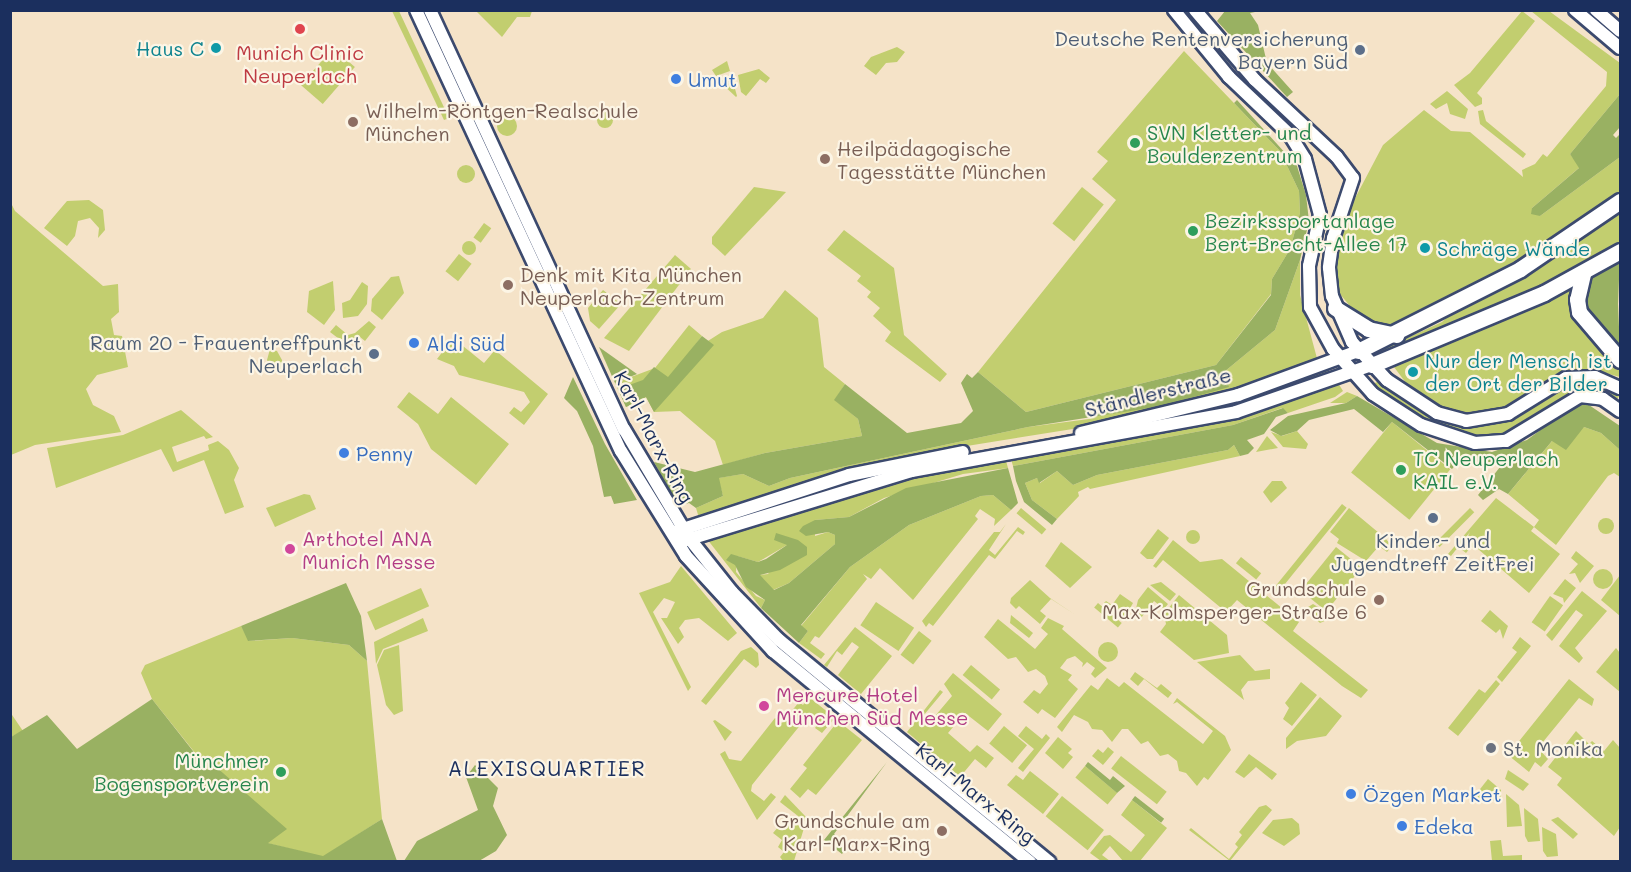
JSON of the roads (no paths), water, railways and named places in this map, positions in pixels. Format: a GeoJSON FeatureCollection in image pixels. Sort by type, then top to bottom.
{"type":"FeatureCollection","features":[{"type":"Feature","properties":{"kind":"highway","name":"Ständlerstraße"},"geometry":{"type":"LineString","coordinates":[[1358,351],[1396,334],[1520,269],[1620,201]]}},
{"type":"Feature","properties":{"kind":"highway","name":"Ständlerstraße"},"geometry":{"type":"LineString","coordinates":[[1372,365],[1583,274],[1620,251]]}},
{"type":"Feature","properties":{"kind":"highway"},"geometry":{"type":"LineString","coordinates":[[1583,274],[1577,299],[1579,312],[1620,360]]}},
{"type":"Feature","properties":{"kind":"highway"},"geometry":{"type":"LineString","coordinates":[[1335,308],[1368,329],[1396,334]]}},
{"type":"Feature","properties":{"kind":"main road","name":"Karl-Marx-Ring"},"geometry":{"type":"LineString","coordinates":[[416,10],[621,451],[731,609],[773,651],[1029,861]]}},
{"type":"Feature","properties":{"kind":"main road","name":"Karl-Marx-Ring"},"geometry":{"type":"LineString","coordinates":[[430,10],[624,429],[680,536],[786,646],[1049,861]]}},
{"type":"Feature","properties":{"kind":"main road"},"geometry":{"type":"LineString","coordinates":[[1174,10],[1229,77],[1290,135],[1312,176],[1320,215],[1309,266],[1310,307],[1340,358],[1373,394],[1421,425],[1475,443],[1506,441],[1580,396],[1603,399],[1620,406]]}},
{"type":"Feature","properties":{"kind":"main road"},"geometry":{"type":"LineString","coordinates":[[1195,10],[1255,80],[1337,157],[1353,178],[1330,254],[1329,284],[1335,308],[1358,351],[1372,365],[1420,404],[1466,421],[1508,414],[1566,378],[1595,377],[1620,388]]}},
{"type":"Feature","properties":{"kind":"main road"},"geometry":{"type":"LineString","coordinates":[[1575,10],[1620,48]]}},
{"type":"Feature","properties":{"kind":"main road"},"geometry":{"type":"LineString","coordinates":[[1596,10],[1620,31]]}},
{"type":"Feature","properties":{"kind":"main road","name":"Ständlerstraße"},"geometry":{"type":"LineString","coordinates":[[680,536],[868,471],[1084,432],[1190,409],[1358,351]]}},
{"type":"Feature","properties":{"kind":"main road","name":"Ständlerstraße"},"geometry":{"type":"LineString","coordinates":[[680,536],[893,475],[1201,420],[1265,404],[1372,365]]}},
{"type":"Feature","properties":{"kind":"place","name":"Munich Clinic Neuperlach"},"geometry":{"type":"Point","coordinates":[300,29]}},
{"type":"Feature","properties":{"kind":"place","name":"Haus C"},"geometry":{"type":"Point","coordinates":[216,48]}},
{"type":"Feature","properties":{"kind":"place","name":"Deutsche Rentenversicherung Bayern Süd"},"geometry":{"type":"Point","coordinates":[1360,50]}},
{"type":"Feature","properties":{"kind":"place","name":"Umut"},"geometry":{"type":"Point","coordinates":[676,79]}},
{"type":"Feature","properties":{"kind":"place","name":"Wilhelm-Röntgen-Realschule München"},"geometry":{"type":"Point","coordinates":[353,122]}},
{"type":"Feature","properties":{"kind":"place","name":"SVN Kletter- und Boulderzentrum"},"geometry":{"type":"Point","coordinates":[1135,143]}},
{"type":"Feature","properties":{"kind":"place","name":"Heilpädagogische Tagesstätte München"},"geometry":{"type":"Point","coordinates":[825,159]}},
{"type":"Feature","properties":{"kind":"place","name":"Bezirkssportanlage Bert-Brecht-Allee 17"},"geometry":{"type":"Point","coordinates":[1193,231]}},
{"type":"Feature","properties":{"kind":"place","name":"Schräge Wände"},"geometry":{"type":"Point","coordinates":[1425,248]}},
{"type":"Feature","properties":{"kind":"place","name":"Denk mit Kita München Neuperlach-Zentrum"},"geometry":{"type":"Point","coordinates":[508,285]}},
{"type":"Feature","properties":{"kind":"place","name":"Aldi Süd"},"geometry":{"type":"Point","coordinates":[414,343]}},
{"type":"Feature","properties":{"kind":"place","name":"Raum 20 - Frauentreffpunkt Neuperlach"},"geometry":{"type":"Point","coordinates":[374,354]}},
{"type":"Feature","properties":{"kind":"place","name":"Nur der Mensch ist der Ort der Bilder"},"geometry":{"type":"Point","coordinates":[1413,372]}},
{"type":"Feature","properties":{"kind":"place","name":"Penny"},"geometry":{"type":"Point","coordinates":[344,453]}},
{"type":"Feature","properties":{"kind":"place","name":"TC Neuperlach KAIL e.V."},"geometry":{"type":"Point","coordinates":[1401,470]}},
{"type":"Feature","properties":{"kind":"place","name":"Kinder- und Jugendtreff ZeitFrei"},"geometry":{"type":"Point","coordinates":[1433,518]}},
{"type":"Feature","properties":{"kind":"place","name":"Arthotel ANA Munich Messe"},"geometry":{"type":"Point","coordinates":[290,549]}},
{"type":"Feature","properties":{"kind":"place","name":"Grundschule Max-Kolmsperger-Straße 6"},"geometry":{"type":"Point","coordinates":[1379,600]}},
{"type":"Feature","properties":{"kind":"place","name":"Mercure Hotel München Süd Messe"},"geometry":{"type":"Point","coordinates":[764,706]}},
{"type":"Feature","properties":{"kind":"place","name":"St. Monika"},"geometry":{"type":"Point","coordinates":[1491,748]}},
{"type":"Feature","properties":{"kind":"place","name":"Münchner Bogensportverein"},"geometry":{"type":"Point","coordinates":[281,772]}},
{"type":"Feature","properties":{"kind":"place","name":"Özgen Market"},"geometry":{"type":"Point","coordinates":[1351,794]}},
{"type":"Feature","properties":{"kind":"place","name":"Edeka"},"geometry":{"type":"Point","coordinates":[1402,826]}},
{"type":"Feature","properties":{"kind":"place","name":"Grundschule am Karl-Marx-Ring"},"geometry":{"type":"Point","coordinates":[942,831]}},
{"type":"Feature","properties":{"kind":"district","name":"ALEXISQUARTIER"},"geometry":{"type":"Point","coordinates":[547,768]}}]}
